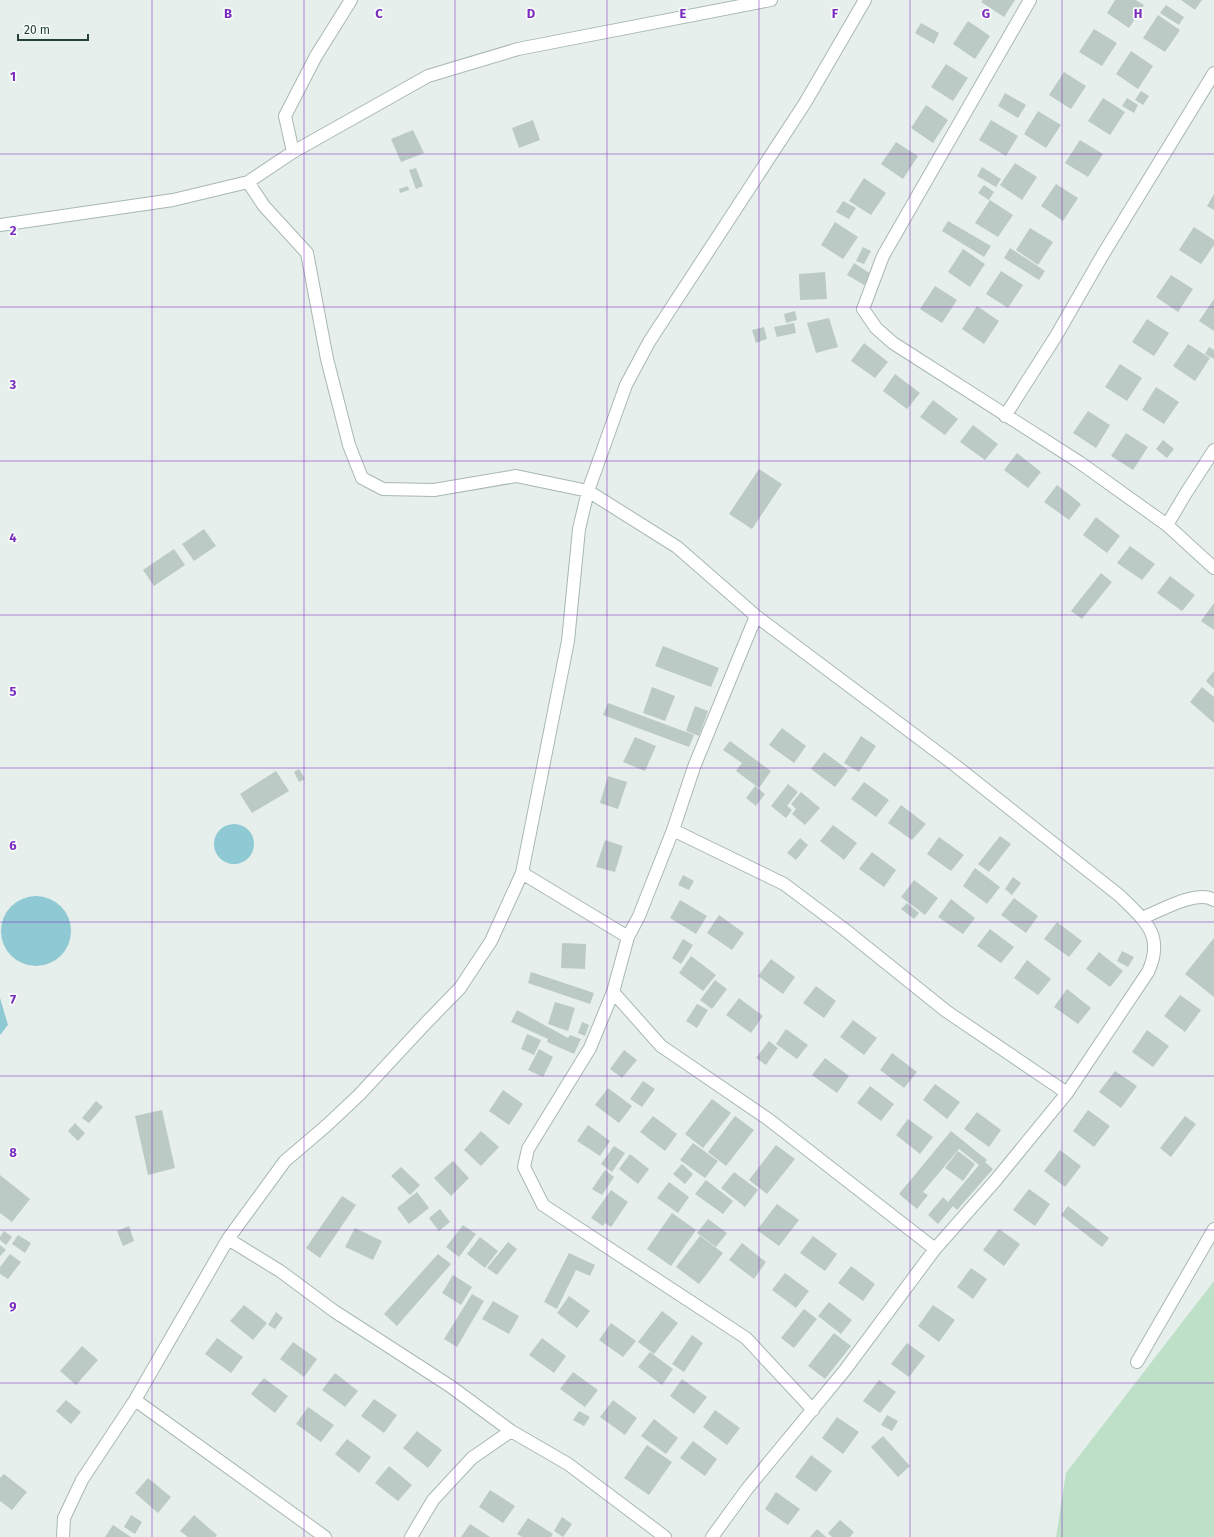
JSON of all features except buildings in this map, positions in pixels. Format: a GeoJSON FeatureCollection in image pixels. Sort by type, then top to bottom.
{"type":"FeatureCollection","features":[{"type":"Feature","properties":{"kind":"street"},"geometry":{"type":"LineString","coordinates":[[293,152],[285,116],[316,56],[351,0]]}},
{"type":"Feature","properties":{"kind":"street"},"geometry":{"type":"LineString","coordinates":[[0,225],[173,200],[248,182],[293,152],[428,76],[518,49],[771,0]]}},
{"type":"Feature","properties":{"kind":"street"},"geometry":{"type":"LineString","coordinates":[[63,1537],[64,1518],[82,1480],[135,1400],[228,1239],[285,1161],[359,1095],[460,988],[491,941],[522,873],[568,641],[579,529],[588,491],[626,385],[649,342],[805,103],[865,0]]}},
{"type":"Feature","properties":{"kind":"street"},"geometry":{"type":"LineString","coordinates":[[1030,0],[883,256],[863,310],[876,328],[893,343],[1079,462],[1167,525],[1214,568]]}},
{"type":"Feature","properties":{"kind":"street"},"geometry":{"type":"LineString","coordinates":[[1005,416],[1056,336],[1102,256],[1214,73]]}},
{"type":"Feature","properties":{"kind":"street"},"geometry":{"type":"LineString","coordinates":[[248,182],[264,206],[308,253],[327,359],[349,445],[362,478],[383,489],[434,490],[516,476],[588,491],[677,547],[756,616],[956,766],[1120,896],[1142,918],[1150,930],[1155,943],[1153,960],[1148,972],[1067,1093],[995,1181],[935,1249],[846,1370],[747,1490],[712,1537]]}},
{"type":"Feature","properties":{"kind":"street"},"geometry":{"type":"LineString","coordinates":[[1167,525],[1214,450]]}},
{"type":"Feature","properties":{"kind":"street"},"geometry":{"type":"LineString","coordinates":[[756,616],[694,767],[673,830],[639,916],[628,937],[613,992],[590,1048],[528,1149],[524,1167],[543,1205],[746,1338],[812,1410]]}},
{"type":"Feature","properties":{"kind":"street"},"geometry":{"type":"LineString","coordinates":[[673,830],[784,884],[844,929],[946,1011],[1067,1093]]}},
{"type":"Feature","properties":{"kind":"street"},"geometry":{"type":"LineString","coordinates":[[522,873],[628,937]]}},
{"type":"Feature","properties":{"kind":"street"},"geometry":{"type":"LineString","coordinates":[[1142,918],[1180,902],[1197,897],[1210,898],[1214,900]]}},
{"type":"Feature","properties":{"kind":"street"},"geometry":{"type":"LineString","coordinates":[[613,992],[660,1046],[768,1119],[935,1249]]}},
{"type":"Feature","properties":{"kind":"street"},"geometry":{"type":"LineString","coordinates":[[1137,1362],[1214,1229]]}},
{"type":"Feature","properties":{"kind":"street"},"geometry":{"type":"LineString","coordinates":[[228,1239],[280,1271],[334,1311],[450,1386],[511,1431],[568,1464],[665,1537]]}},
{"type":"Feature","properties":{"kind":"street"},"geometry":{"type":"LineString","coordinates":[[135,1400],[325,1537]]}},
{"type":"Feature","properties":{"kind":"street"},"geometry":{"type":"LineString","coordinates":[[411,1537],[433,1500],[472,1458],[511,1431]]}},
{"type":"Feature","properties":{"kind":"green space"},"geometry":{"type":"Polygon","coordinates":[[[1214,1281],[1214,1537],[1056,1537],[1066,1473],[1214,1281]]]}},
{"type":"Feature","properties":{"kind":"water"},"geometry":{"type":"Polygon","coordinates":[[[234,824],[242,826],[248,830],[252,836],[254,844],[252,852],[248,858],[242,862],[234,864],[226,862],[220,858],[216,852],[214,844],[216,836],[220,830],[226,826],[234,824]]]}},
{"type":"Feature","properties":{"kind":"water"},"geometry":{"type":"Polygon","coordinates":[[[29,896],[43,896],[56,902],[65,911],[71,924],[69,944],[61,956],[43,966],[29,966],[16,960],[7,951],[1,938],[1,924],[7,911],[16,902],[29,896]]]}},
{"type":"Feature","properties":{"kind":"water"},"geometry":{"type":"Polygon","coordinates":[[[0,998],[8,1025],[0,1035],[0,998]]]}}]}
